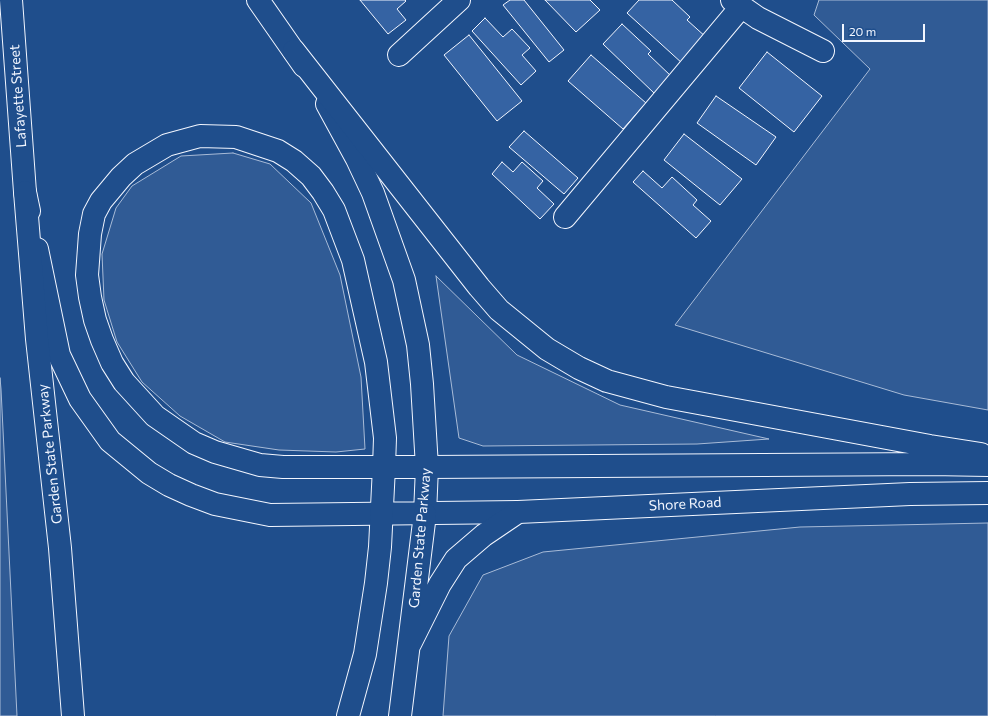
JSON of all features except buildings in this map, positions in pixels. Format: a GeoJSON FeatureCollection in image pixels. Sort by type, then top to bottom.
{"type":"FeatureCollection","features":[{"type":"Feature","properties":{"kind":"main road","name":"Lafayette Street"},"geometry":{"type":"LineString","coordinates":[[11,0],[25,192]]}},
{"type":"Feature","properties":{"kind":"main road"},"geometry":{"type":"LineString","coordinates":[[258,0],[294,51],[461,265],[499,310],[547,349],[579,368],[607,381],[666,397],[930,446],[988,455]]}},
{"type":"Feature","properties":{"kind":"main road"},"geometry":{"type":"LineString","coordinates":[[399,55],[459,0]]}},
{"type":"Feature","properties":{"kind":"main road"},"geometry":{"type":"LineString","coordinates":[[565,217],[736,3],[758,18],[823,51]]}},
{"type":"Feature","properties":{"kind":"main road","name":"Garden State Parkway"},"geometry":{"type":"LineString","coordinates":[[294,51],[340,126],[373,193],[404,280],[420,361],[427,467],[425,514],[400,716]]}},
{"type":"Feature","properties":{"kind":"main road"},"geometry":{"type":"LineString","coordinates":[[348,716],[365,654],[376,583],[384,467],[385,438],[380,389],[362,293],[353,260],[334,210],[312,176],[294,161],[278,151],[236,137],[216,135],[189,138],[167,145],[135,164],[110,188],[101,201],[94,214],[90,234],[87,275],[95,320],[112,363],[138,400],[155,416],[194,443],[238,460],[260,465],[283,467],[384,467],[427,467],[988,465]]}},
{"type":"Feature","properties":{"kind":"main road","name":"Shore Road"},"geometry":{"type":"LineString","coordinates":[[25,192],[59,355],[72,386],[95,422],[110,441],[130,459],[149,473],[190,495],[242,510],[270,515],[296,516],[518,512],[910,494],[988,493]]}},
{"type":"Feature","properties":{"kind":"main road","name":"Garden State Parkway"},"geometry":{"type":"LineString","coordinates":[[25,192],[37,339],[60,548],[73,716]]}},
{"type":"Feature","properties":{"kind":"main road"},"geometry":{"type":"LineString","coordinates":[[410,644],[440,584],[456,559],[474,543],[518,512]]}},
{"type":"Feature","properties":{"kind":"shaded area"},"geometry":{"type":"Polygon","coordinates":[[[819,0],[988,0],[988,410],[904,395],[675,325],[870,69],[814,15],[819,0]]]}},
{"type":"Feature","properties":{"kind":"shaded area"},"geometry":{"type":"Polygon","coordinates":[[[233,153],[270,164],[311,203],[340,275],[361,377],[365,449],[336,452],[279,450],[225,442],[180,416],[142,382],[117,342],[104,300],[102,254],[116,208],[132,186],[181,156],[233,153]]]}},
{"type":"Feature","properties":{"kind":"shaded area"},"geometry":{"type":"Polygon","coordinates":[[[436,276],[517,355],[620,405],[769,439],[697,444],[483,446],[459,438],[436,276]]]}},
{"type":"Feature","properties":{"kind":"shaded area"},"geometry":{"type":"Polygon","coordinates":[[[0,378],[1,389],[17,716],[0,716],[0,378]]]}},
{"type":"Feature","properties":{"kind":"shaded area"},"geometry":{"type":"Polygon","coordinates":[[[988,523],[988,716],[443,716],[449,636],[483,575],[543,552],[800,527],[988,523]]]}}]}
